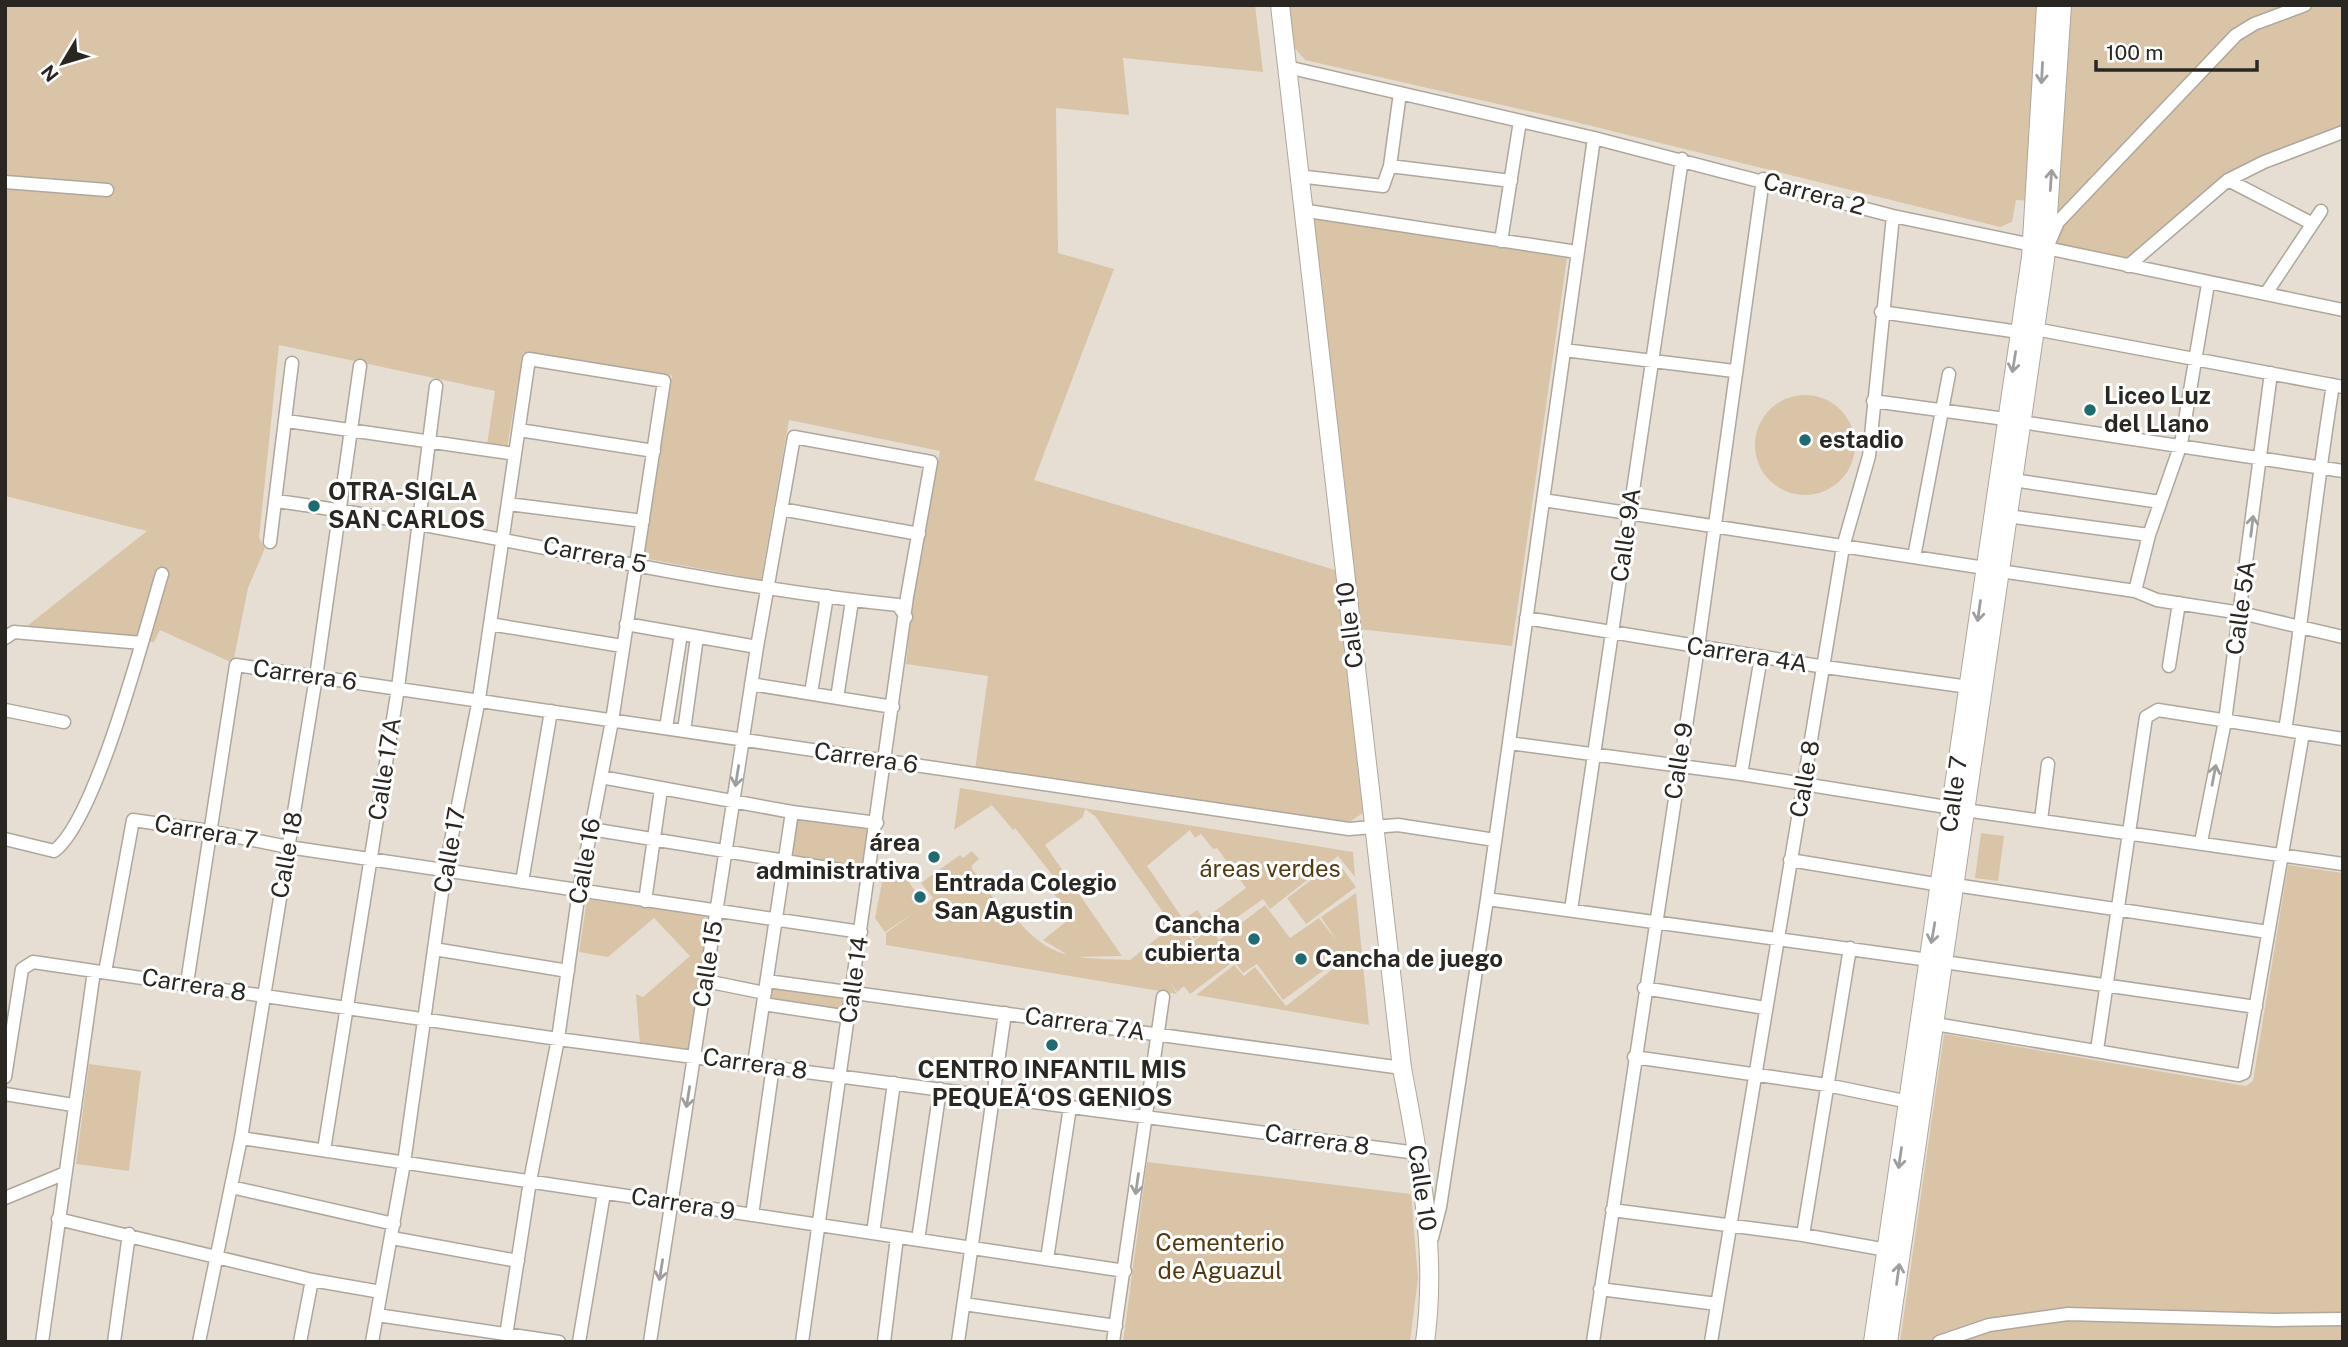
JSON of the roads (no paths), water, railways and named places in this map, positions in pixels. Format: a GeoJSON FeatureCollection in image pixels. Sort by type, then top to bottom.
{"type":"FeatureCollection","features":[{"type":"Feature","properties":{"kind":"main road","name":"Calle 10"},"geometry":{"type":"LineString","coordinates":[[1280,5],[1301,210],[1402,1068],[1418,1153],[1430,1244],[1432,1296],[1425,1342]]}},
{"type":"Feature","properties":{"kind":"main road"},"geometry":{"type":"LineString","coordinates":[[2039,247],[2046,5]]}},
{"type":"Feature","properties":{"kind":"main road"},"geometry":{"type":"LineString","coordinates":[[2039,247],[2062,5]]}},
{"type":"Feature","properties":{"kind":"main road","name":"Calle 7"},"geometry":{"type":"LineString","coordinates":[[1873,1342],[1909,1102],[1948,885],[2039,247]]}},
{"type":"Feature","properties":{"kind":"main road","name":"Calle 7"},"geometry":{"type":"LineString","coordinates":[[1959,809],[1969,687],[1992,569],[2007,516],[2012,480],[2013,420]]}},
{"type":"Feature","properties":{"kind":"main road","name":"Calle 7"},"geometry":{"type":"LineString","coordinates":[[1888,1342],[1935,1024],[1936,961]]}},
{"type":"Feature","properties":{"kind":"street"},"geometry":{"type":"LineString","coordinates":[[2039,247],[2215,54],[2254,24],[2305,5]]}},
{"type":"Feature","properties":{"kind":"street","name":"Carrera 2"},"geometry":{"type":"LineString","coordinates":[[1287,68],[1682,159],[1893,216],[2208,284],[2267,292],[2343,310]]}},
{"type":"Feature","properties":{"kind":"street"},"geometry":{"type":"LineString","coordinates":[[1298,176],[1378,188],[1387,182],[1400,93]]}},
{"type":"Feature","properties":{"kind":"street"},"geometry":{"type":"LineString","coordinates":[[1501,241],[1521,121]]}},
{"type":"Feature","properties":{"kind":"street"},"geometry":{"type":"LineString","coordinates":[[2128,266],[2228,180],[2343,132]]}},
{"type":"Feature","properties":{"kind":"street","name":"Calle 10"},"geometry":{"type":"LineString","coordinates":[[1430,1244],[1440,1207],[1487,899],[1594,138]]}},
{"type":"Feature","properties":{"kind":"street","name":"Calle 9A"},"geometry":{"type":"LineString","coordinates":[[1571,911],[1592,754],[1682,159]]}},
{"type":"Feature","properties":{"kind":"street"},"geometry":{"type":"LineString","coordinates":[[1390,166],[1511,181]]}},
{"type":"Feature","properties":{"kind":"street","name":"Calle 9"},"geometry":{"type":"LineString","coordinates":[[1592,1342],[1698,647],[1734,371],[1763,179]]}},
{"type":"Feature","properties":{"kind":"street"},"geometry":{"type":"LineString","coordinates":[[2228,180],[2311,223]]}},
{"type":"Feature","properties":{"kind":"street"},"geometry":{"type":"LineString","coordinates":[[5,182],[107,190]]}},
{"type":"Feature","properties":{"kind":"street"},"geometry":{"type":"LineString","coordinates":[[1301,210],[1577,253]]}},
{"type":"Feature","properties":{"kind":"street"},"geometry":{"type":"LineString","coordinates":[[2267,292],[2321,211]]}},
{"type":"Feature","properties":{"kind":"street","name":"Calle 8"},"geometry":{"type":"LineString","coordinates":[[1711,1342],[1843,547],[1869,456],[1881,312],[1893,216]]}},
{"type":"Feature","properties":{"kind":"street"},"geometry":{"type":"LineString","coordinates":[[2135,591],[2149,536],[2181,444],[2193,356],[2208,284]]}},
{"type":"Feature","properties":{"kind":"street"},"geometry":{"type":"LineString","coordinates":[[1881,312],[2027,330],[2193,356],[2338,386],[2321,469],[2302,627],[2285,730]]}},
{"type":"Feature","properties":{"kind":"street"},"geometry":{"type":"LineString","coordinates":[[1564,349],[1734,371]]}},
{"type":"Feature","properties":{"kind":"street","name":"Calle 16"},"geometry":{"type":"LineString","coordinates":[[506,1338],[530,1181],[558,1039],[579,891],[612,721],[664,381],[528,359]]}},
{"type":"Feature","properties":{"kind":"street","name":"Calle 17"},"geometry":{"type":"LineString","coordinates":[[372,1342],[404,1163],[445,871],[479,699],[528,359]]}},
{"type":"Feature","properties":{"kind":"street"},"geometry":{"type":"LineString","coordinates":[[270,542],[287,421],[292,363]]}},
{"type":"Feature","properties":{"kind":"street","name":"Calle 18"},"geometry":{"type":"LineString","coordinates":[[200,1342],[241,1138],[316,677],[360,366]]}},
{"type":"Feature","properties":{"kind":"street","name":"Calle 5A"},"geometry":{"type":"LineString","coordinates":[[2201,842],[2225,721],[2271,373]]}},
{"type":"Feature","properties":{"kind":"street"},"geometry":{"type":"LineString","coordinates":[[1914,557],[1949,374]]}},
{"type":"Feature","properties":{"kind":"street","name":"Calle 17A"},"geometry":{"type":"LineString","coordinates":[[324,1150],[398,688],[436,386]]}},
{"type":"Feature","properties":{"kind":"street"},"geometry":{"type":"LineString","coordinates":[[1873,401],[2181,444],[2343,471]]}},
{"type":"Feature","properties":{"kind":"street"},"geometry":{"type":"LineString","coordinates":[[287,421],[429,444],[515,454]]}},
{"type":"Feature","properties":{"kind":"street"},"geometry":{"type":"LineString","coordinates":[[519,430],[654,451]]}},
{"type":"Feature","properties":{"kind":"street","name":"Calle 15"},"geometry":{"type":"LineString","coordinates":[[650,1342],[751,684],[794,437],[931,462],[919,534]]}},
{"type":"Feature","properties":{"kind":"street"},"geometry":{"type":"LineString","coordinates":[[2012,480],[2160,502]]}},
{"type":"Feature","properties":{"kind":"street"},"geometry":{"type":"LineString","coordinates":[[1543,500],[2135,591],[2157,600],[2241,613],[2343,637]]}},
{"type":"Feature","properties":{"kind":"street","name":"Carrera 5"},"geometry":{"type":"LineString","coordinates":[[277,502],[501,537],[767,587],[852,601],[898,605],[906,617]]}},
{"type":"Feature","properties":{"kind":"street"},"geometry":{"type":"LineString","coordinates":[[508,504],[643,521]]}},
{"type":"Feature","properties":{"kind":"street"},"geometry":{"type":"LineString","coordinates":[[781,509],[919,534]]}},
{"type":"Feature","properties":{"kind":"street"},"geometry":{"type":"LineString","coordinates":[[2007,516],[2149,536]]}},
{"type":"Feature","properties":{"kind":"street","name":"Calle 14"},"geometry":{"type":"LineString","coordinates":[[802,1342],[919,534]]}},
{"type":"Feature","properties":{"kind":"street"},"geometry":{"type":"LineString","coordinates":[[5,839],[54,851],[64,844],[97,780],[162,574]]}},
{"type":"Feature","properties":{"kind":"street"},"geometry":{"type":"LineString","coordinates":[[811,693],[827,596]]}},
{"type":"Feature","properties":{"kind":"street"},"geometry":{"type":"LineString","coordinates":[[837,698],[852,601]]}},
{"type":"Feature","properties":{"kind":"street"},"geometry":{"type":"LineString","coordinates":[[2169,666],[2179,603]]}},
{"type":"Feature","properties":{"kind":"street","name":"Carrera 4A"},"geometry":{"type":"LineString","coordinates":[[1526,618],[1760,657],[1969,687]]}},
{"type":"Feature","properties":{"kind":"street"},"geometry":{"type":"LineString","coordinates":[[490,624],[622,646]]}},
{"type":"Feature","properties":{"kind":"street"},"geometry":{"type":"LineString","coordinates":[[626,624],[757,647]]}},
{"type":"Feature","properties":{"kind":"street"},"geometry":{"type":"LineString","coordinates":[[5,638],[14,632],[142,643]]}},
{"type":"Feature","properties":{"kind":"street"},"geometry":{"type":"LineString","coordinates":[[666,728],[681,634]]}},
{"type":"Feature","properties":{"kind":"street"},"geometry":{"type":"LineString","coordinates":[[684,731],[697,637]]}},
{"type":"Feature","properties":{"kind":"street"},"geometry":{"type":"LineString","coordinates":[[1741,774],[1760,657]]}},
{"type":"Feature","properties":{"kind":"street","name":"Carrera 6"},"geometry":{"type":"LineString","coordinates":[[209,831],[236,666],[479,699],[612,721],[1349,829],[1398,825],[1495,840]]}},
{"type":"Feature","properties":{"kind":"street"},"geometry":{"type":"LineString","coordinates":[[751,684],[894,707]]}},
{"type":"Feature","properties":{"kind":"street"},"geometry":{"type":"LineString","coordinates":[[5,710],[64,722]]}},
{"type":"Feature","properties":{"kind":"street"},"geometry":{"type":"LineString","coordinates":[[2098,1050],[2116,907],[2146,718],[2158,710],[2343,739]]}},
{"type":"Feature","properties":{"kind":"street"},"geometry":{"type":"LineString","coordinates":[[522,882],[551,711]]}},
{"type":"Feature","properties":{"kind":"street"},"geometry":{"type":"LineString","coordinates":[[1935,1024],[2239,1075],[2246,1065],[2303,733]]}},
{"type":"Feature","properties":{"kind":"street"},"geometry":{"type":"LineString","coordinates":[[1509,743],[1741,774],[1959,809],[2128,831],[2343,864]]}},
{"type":"Feature","properties":{"kind":"street"},"geometry":{"type":"LineString","coordinates":[[2041,820],[2048,764]]}},
{"type":"Feature","properties":{"kind":"street"},"geometry":{"type":"LineString","coordinates":[[601,777],[792,812],[877,823]]}},
{"type":"Feature","properties":{"kind":"street"},"geometry":{"type":"LineString","coordinates":[[645,901],[661,789]]}},
{"type":"Feature","properties":{"kind":"street"},"geometry":{"type":"LineString","coordinates":[[754,1064],[792,812]]}},
{"type":"Feature","properties":{"kind":"street","name":"Carrera 7"},"geometry":{"type":"LineString","coordinates":[[99,972],[132,820],[209,831],[288,847],[372,857],[445,871],[861,932]]}},
{"type":"Feature","properties":{"kind":"street"},"geometry":{"type":"LineString","coordinates":[[591,829],[870,875]]}},
{"type":"Feature","properties":{"kind":"street"},"geometry":{"type":"LineString","coordinates":[[187,983],[209,831]]}},
{"type":"Feature","properties":{"kind":"street"},"geometry":{"type":"LineString","coordinates":[[1790,860],[2268,932]]}},
{"type":"Feature","properties":{"kind":"street"},"geometry":{"type":"LineString","coordinates":[[1487,899],[1777,937],[2256,1007]]}},
{"type":"Feature","properties":{"kind":"street"},"geometry":{"type":"LineString","coordinates":[[1803,1235],[1850,948]]}},
{"type":"Feature","properties":{"kind":"street"},"geometry":{"type":"LineString","coordinates":[[434,949],[568,971]]}},
{"type":"Feature","properties":{"kind":"street","name":"Carrera 8"},"geometry":{"type":"LineString","coordinates":[[5,1077],[22,969],[33,962],[558,1039],[1418,1153]]}},
{"type":"Feature","properties":{"kind":"street"},"geometry":{"type":"LineString","coordinates":[[42,1342],[73,1105],[99,972]]}},
{"type":"Feature","properties":{"kind":"street","name":"Carrera 7A"},"geometry":{"type":"LineString","coordinates":[[706,981],[765,992],[849,1017]]}},
{"type":"Feature","properties":{"kind":"street"},"geometry":{"type":"LineString","coordinates":[[1644,988],[1765,1008]]}},
{"type":"Feature","properties":{"kind":"street","name":"Carrera 7A"},"geometry":{"type":"LineString","coordinates":[[765,992],[853,992],[1402,1068]]}},
{"type":"Feature","properties":{"kind":"street"},"geometry":{"type":"LineString","coordinates":[[1113,1342],[1163,997]]}},
{"type":"Feature","properties":{"kind":"street"},"geometry":{"type":"LineString","coordinates":[[958,1342],[1005,1013]]}},
{"type":"Feature","properties":{"kind":"street"},"geometry":{"type":"LineString","coordinates":[[1634,1057],[1826,1085],[1909,1102]]}},
{"type":"Feature","properties":{"kind":"street"},"geometry":{"type":"LineString","coordinates":[[752,1215],[772,1066]]}},
{"type":"Feature","properties":{"kind":"street"},"geometry":{"type":"LineString","coordinates":[[873,1233],[894,1083]]}},
{"type":"Feature","properties":{"kind":"street"},"geometry":{"type":"LineString","coordinates":[[918,1240],[940,1089]]}},
{"type":"Feature","properties":{"kind":"street"},"geometry":{"type":"LineString","coordinates":[[5,1094],[73,1105]]}},
{"type":"Feature","properties":{"kind":"street"},"geometry":{"type":"LineString","coordinates":[[1047,1259],[1070,1107]]}},
{"type":"Feature","properties":{"kind":"street","name":"Carrera 9"},"geometry":{"type":"LineString","coordinates":[[241,1138],[1125,1271]]}},
{"type":"Feature","properties":{"kind":"street"},"geometry":{"type":"LineString","coordinates":[[5,1198],[64,1174]]}},
{"type":"Feature","properties":{"kind":"street"},"geometry":{"type":"LineString","coordinates":[[231,1187],[394,1224]]}},
{"type":"Feature","properties":{"kind":"street"},"geometry":{"type":"LineString","coordinates":[[579,1342],[604,1192]]}},
{"type":"Feature","properties":{"kind":"street"},"geometry":{"type":"LineString","coordinates":[[1612,1210],[1803,1235],[1887,1250]]}},
{"type":"Feature","properties":{"kind":"street"},"geometry":{"type":"LineString","coordinates":[[58,1219],[312,1280],[381,1292]]}},
{"type":"Feature","properties":{"kind":"street"},"geometry":{"type":"LineString","coordinates":[[114,1342],[129,1234]]}},
{"type":"Feature","properties":{"kind":"street"},"geometry":{"type":"LineString","coordinates":[[884,1342],[897,1237]]}},
{"type":"Feature","properties":{"kind":"street"},"geometry":{"type":"LineString","coordinates":[[392,1238],[518,1261]]}},
{"type":"Feature","properties":{"kind":"street"},"geometry":{"type":"LineString","coordinates":[[300,1342],[312,1280]]}},
{"type":"Feature","properties":{"kind":"street"},"geometry":{"type":"LineString","coordinates":[[1600,1289],[1717,1304]]}},
{"type":"Feature","properties":{"kind":"street"},"geometry":{"type":"LineString","coordinates":[[964,1304],[1116,1326]]}},
{"type":"Feature","properties":{"kind":"street"},"geometry":{"type":"LineString","coordinates":[[1940,1342],[1989,1325],[2068,1314],[2275,1320],[2343,1319]]}},
{"type":"Feature","properties":{"kind":"street"},"geometry":{"type":"LineString","coordinates":[[377,1315],[506,1338],[559,1342]]}},
{"type":"Feature","properties":{"kind":"place","name":"Liceo Luz del Llano"},"geometry":{"type":"Point","coordinates":[2090,410]}},
{"type":"Feature","properties":{"kind":"place","name":"estadio"},"geometry":{"type":"Point","coordinates":[1805,440]}},
{"type":"Feature","properties":{"kind":"place","name":"OTRA-SIGLA SAN CARLOS"},"geometry":{"type":"Point","coordinates":[314,506]}},
{"type":"Feature","properties":{"kind":"place","name":"área administrativa"},"geometry":{"type":"Point","coordinates":[934,857]}},
{"type":"Feature","properties":{"kind":"place","name":"Entrada Colegio San Agustin"},"geometry":{"type":"Point","coordinates":[920,897]}},
{"type":"Feature","properties":{"kind":"place","name":"Cancha cubierta"},"geometry":{"type":"Point","coordinates":[1254,939]}},
{"type":"Feature","properties":{"kind":"place","name":"Cancha de juego"},"geometry":{"type":"Point","coordinates":[1301,959]}},
{"type":"Feature","properties":{"kind":"place","name":"CENTRO INFANTIL MIS PEQUEÃ‘OS GENIOS"},"geometry":{"type":"Point","coordinates":[1052,1045]}},
{"type":"Feature","properties":{"kind":"park label","name":"áreas verdes"},"geometry":{"type":"Point","coordinates":[1270,869]}},
{"type":"Feature","properties":{"kind":"park label","name":"Cementerio de Aguazul"},"geometry":{"type":"Point","coordinates":[1220,1257]}}]}
